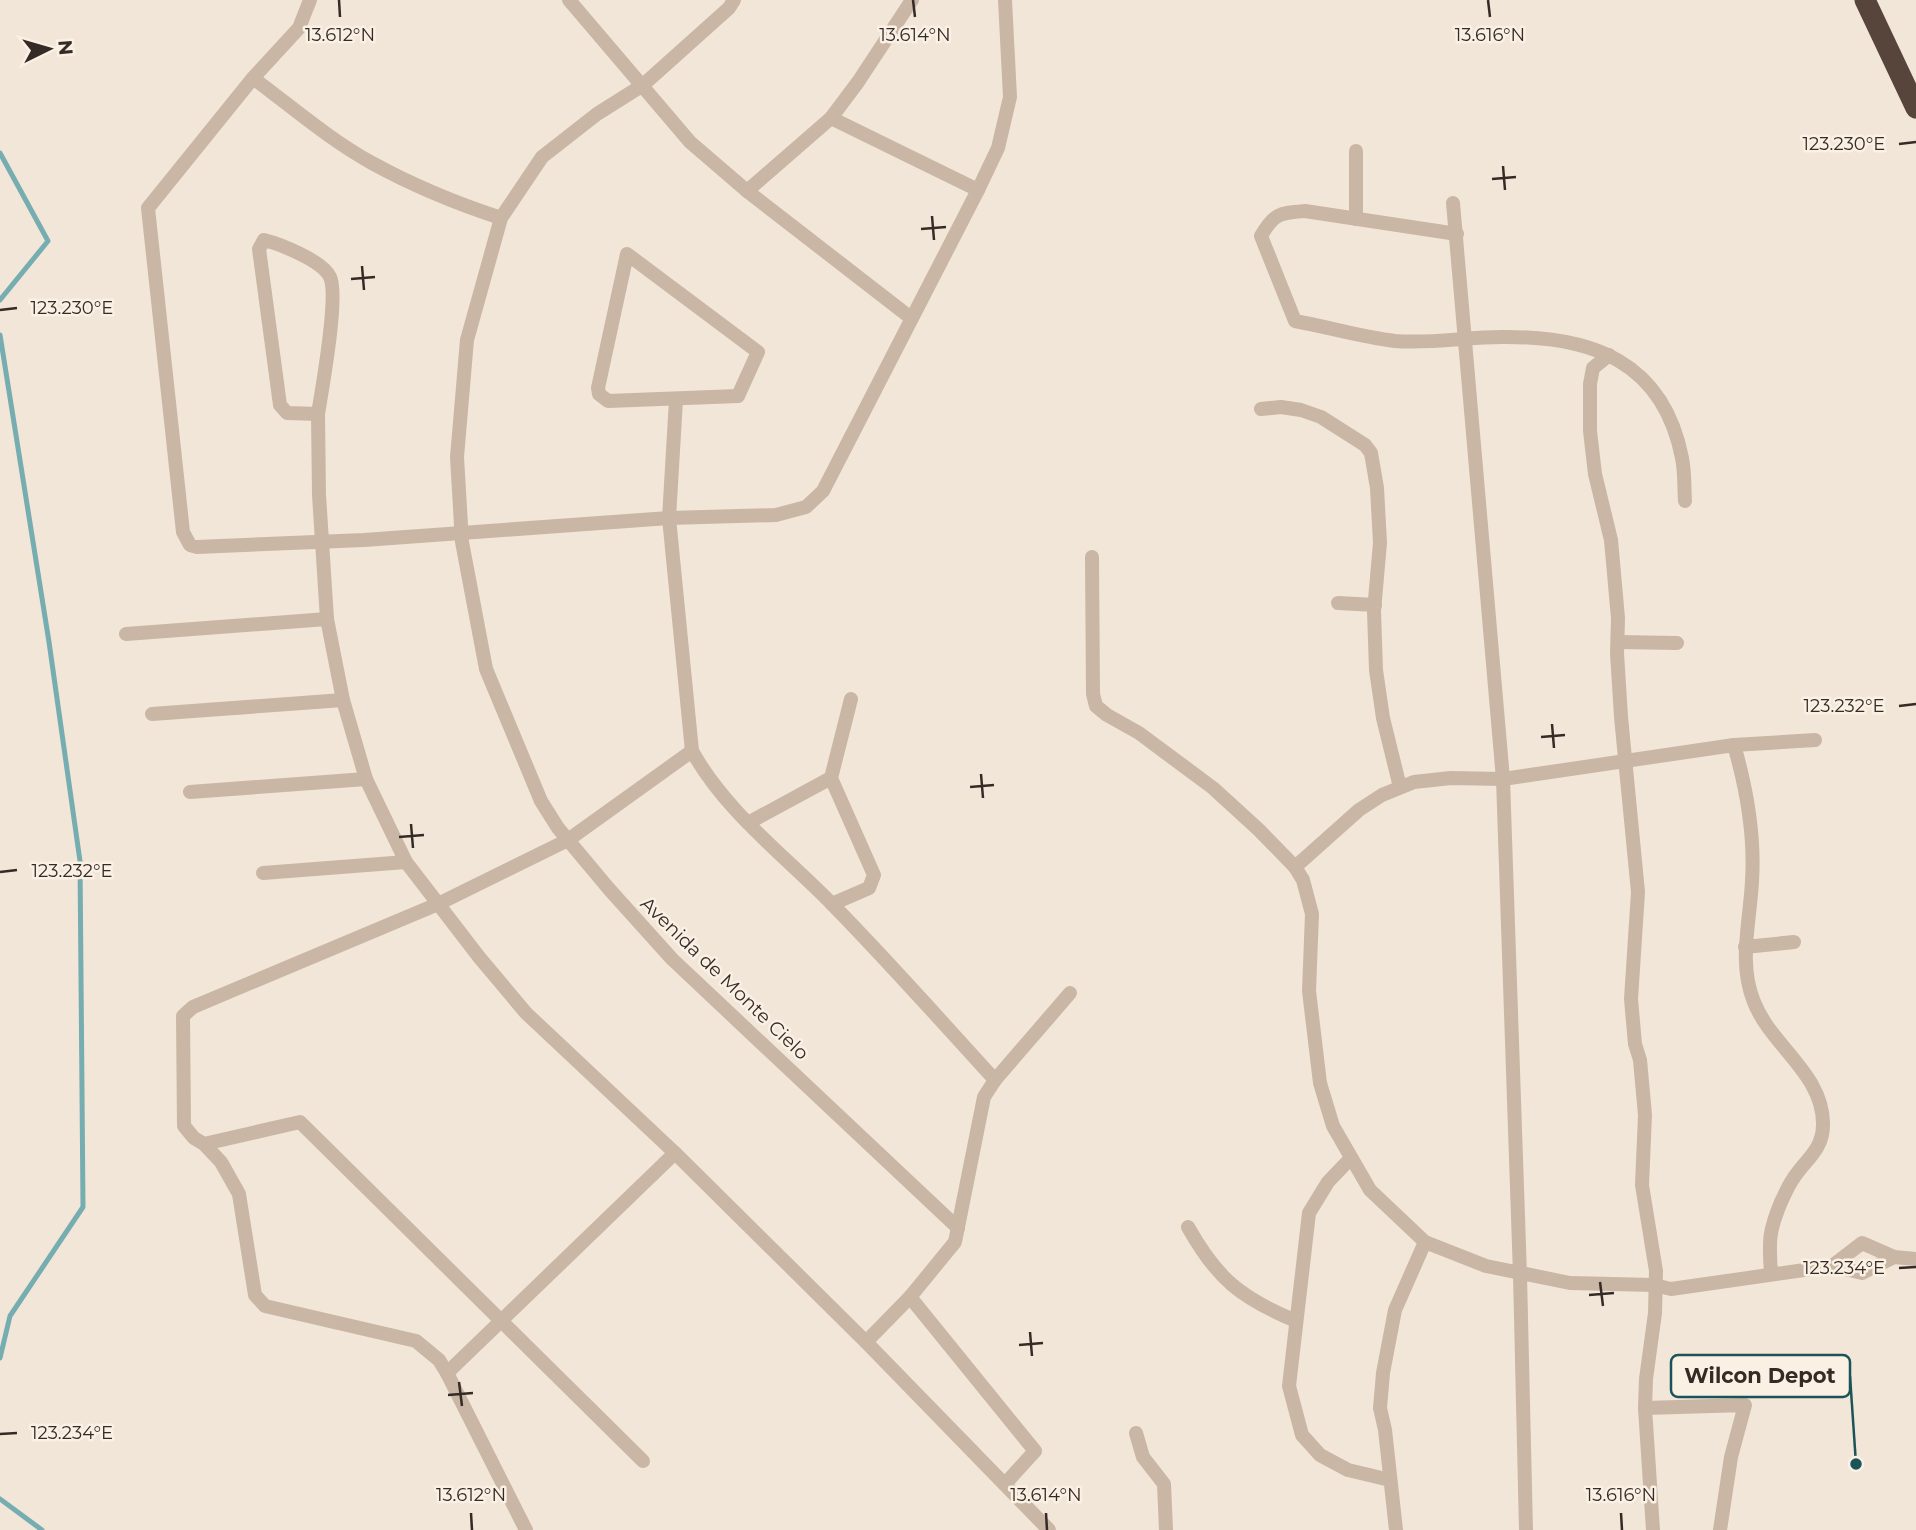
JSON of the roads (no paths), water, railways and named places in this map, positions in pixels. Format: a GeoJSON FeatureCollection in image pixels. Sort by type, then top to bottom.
{"type":"FeatureCollection","features":[{"type":"Feature","properties":{"kind":"highway"},"geometry":{"type":"LineString","coordinates":[[1865,0],[1916,108]]}},
{"type":"Feature","properties":{"kind":"street"},"geometry":{"type":"LineString","coordinates":[[310,0],[299,29],[253,78],[148,208],[183,531],[190,545],[203,548],[322,543],[669,519],[776,515],[806,507],[823,491],[998,148],[1010,97],[1005,0]]}},
{"type":"Feature","properties":{"kind":"street"},"geometry":{"type":"LineString","coordinates":[[569,0],[690,142],[747,191],[911,318]]}},
{"type":"Feature","properties":{"kind":"street","name":"Avenida de Monte Cielo"},"geometry":{"type":"LineString","coordinates":[[734,0],[729,8],[643,85],[597,114],[542,157],[501,218],[467,340],[457,457],[461,532],[486,670],[541,801],[568,840],[672,958],[958,1228]]}},
{"type":"Feature","properties":{"kind":"street"},"geometry":{"type":"LineString","coordinates":[[747,191],[831,118],[912,0]]}},
{"type":"Feature","properties":{"kind":"street"},"geometry":{"type":"LineString","coordinates":[[253,78],[309,121],[372,163],[444,197],[501,218]]}},
{"type":"Feature","properties":{"kind":"street"},"geometry":{"type":"LineString","coordinates":[[831,118],[978,190]]}},
{"type":"Feature","properties":{"kind":"street"},"geometry":{"type":"LineString","coordinates":[[1356,151],[1356,219]]}},
{"type":"Feature","properties":{"kind":"street"},"geometry":{"type":"LineString","coordinates":[[1454,203],[1503,779],[1526,1530]]}},
{"type":"Feature","properties":{"kind":"street"},"geometry":{"type":"LineString","coordinates":[[1457,234],[1305,211],[1288,213],[1270,220],[1261,236],[1295,321],[1395,341],[1502,337],[1549,339],[1576,344],[1629,365],[1646,382],[1670,417],[1682,458],[1685,501]]}},
{"type":"Feature","properties":{"kind":"street"},"geometry":{"type":"LineString","coordinates":[[318,414],[287,413],[280,405],[259,249],[264,240],[290,250],[321,267],[330,276],[332,292],[328,351],[318,414],[318,495],[327,619],[343,700],[366,779],[406,862],[526,1013],[675,1153],[866,1342],[1049,1530]]}},
{"type":"Feature","properties":{"kind":"street"},"geometry":{"type":"LineString","coordinates":[[627,254],[758,352],[738,396],[676,400],[608,401],[599,394],[598,388],[627,254]]}},
{"type":"Feature","properties":{"kind":"street"},"geometry":{"type":"LineString","coordinates":[[1609,355],[1593,368],[1590,384],[1590,431],[1595,474],[1612,540],[1619,642],[1618,666],[1638,892],[1631,999],[1634,1044],[1640,1060],[1645,1115],[1642,1185],[1656,1271],[1655,1313],[1645,1408],[1653,1530]]}},
{"type":"Feature","properties":{"kind":"street"},"geometry":{"type":"LineString","coordinates":[[676,400],[669,519],[692,751],[702,768],[748,823],[832,904],[995,1080]]}},
{"type":"Feature","properties":{"kind":"street"},"geometry":{"type":"LineString","coordinates":[[1261,409],[1281,407],[1321,417],[1365,445],[1371,453],[1377,488],[1380,543],[1374,605],[1376,670],[1383,718],[1400,787]]}},
{"type":"Feature","properties":{"kind":"street"},"geometry":{"type":"LineString","coordinates":[[1092,557],[1093,694],[1097,706],[1107,715],[1139,733],[1213,788],[1294,867],[1303,880],[1312,914],[1309,990],[1320,1083],[1333,1126],[1370,1190],[1424,1242],[1486,1266],[1520,1275],[1570,1283],[1654,1285],[1671,1289],[1832,1266],[1862,1273],[1894,1257]]}},
{"type":"Feature","properties":{"kind":"street"},"geometry":{"type":"LineString","coordinates":[[1338,603],[1374,605]]}},
{"type":"Feature","properties":{"kind":"street"},"geometry":{"type":"LineString","coordinates":[[126,634],[327,619]]}},
{"type":"Feature","properties":{"kind":"street"},"geometry":{"type":"LineString","coordinates":[[1619,642],[1677,643]]}},
{"type":"Feature","properties":{"kind":"street"},"geometry":{"type":"LineString","coordinates":[[832,904],[869,888],[874,875],[831,778],[851,699]]}},
{"type":"Feature","properties":{"kind":"street"},"geometry":{"type":"LineString","coordinates":[[152,714],[343,700]]}},
{"type":"Feature","properties":{"kind":"street"},"geometry":{"type":"LineString","coordinates":[[1294,867],[1359,810],[1414,782],[1451,778],[1503,779],[1734,745],[1815,740]]}},
{"type":"Feature","properties":{"kind":"street"},"geometry":{"type":"LineString","coordinates":[[1734,745],[1751,821],[1752,882],[1745,947],[1747,979],[1754,1003],[1770,1032],[1814,1085],[1821,1106],[1823,1127],[1819,1145],[1787,1189],[1773,1220],[1768,1240],[1771,1274]]}},
{"type":"Feature","properties":{"kind":"street"},"geometry":{"type":"LineString","coordinates":[[526,1530],[439,1360],[416,1341],[265,1306],[256,1295],[239,1194],[220,1162],[184,1126],[183,1016],[193,1007],[438,904],[568,840],[692,751]]}},
{"type":"Feature","properties":{"kind":"street"},"geometry":{"type":"LineString","coordinates":[[748,823],[831,778]]}},
{"type":"Feature","properties":{"kind":"street"},"geometry":{"type":"LineString","coordinates":[[190,792],[366,779]]}},
{"type":"Feature","properties":{"kind":"street"},"geometry":{"type":"LineString","coordinates":[[262,873],[406,862]]}},
{"type":"Feature","properties":{"kind":"street"},"geometry":{"type":"LineString","coordinates":[[1745,947],[1794,942]]}},
{"type":"Feature","properties":{"kind":"street"},"geometry":{"type":"LineString","coordinates":[[866,1342],[910,1297],[955,1242],[984,1097],[995,1080],[1070,993]]}},
{"type":"Feature","properties":{"kind":"street"},"geometry":{"type":"LineString","coordinates":[[204,1144],[300,1122],[643,1461]]}},
{"type":"Feature","properties":{"kind":"street"},"geometry":{"type":"LineString","coordinates":[[447,1373],[675,1153]]}},
{"type":"Feature","properties":{"kind":"street"},"geometry":{"type":"LineString","coordinates":[[1350,1159],[1328,1182],[1309,1213],[1289,1386],[1302,1435],[1320,1455],[1348,1470],[1390,1480]]}},
{"type":"Feature","properties":{"kind":"street"},"geometry":{"type":"LineString","coordinates":[[1188,1227],[1204,1256],[1226,1280],[1259,1306],[1296,1321]]}},
{"type":"Feature","properties":{"kind":"street"},"geometry":{"type":"LineString","coordinates":[[1396,1530],[1380,1408],[1387,1346],[1395,1310],[1424,1242]]}},
{"type":"Feature","properties":{"kind":"street"},"geometry":{"type":"LineString","coordinates":[[1832,1266],[1862,1243],[1894,1257],[1916,1259]]}},
{"type":"Feature","properties":{"kind":"street"},"geometry":{"type":"LineString","coordinates":[[910,1297],[1035,1451],[1005,1484]]}},
{"type":"Feature","properties":{"kind":"street"},"geometry":{"type":"LineString","coordinates":[[1645,1408],[1745,1405],[1731,1457],[1720,1530]]}},
{"type":"Feature","properties":{"kind":"street"},"geometry":{"type":"LineString","coordinates":[[1136,1433],[1143,1457],[1164,1484],[1166,1530]]}},
{"type":"Feature","properties":{"kind":"waterway"},"geometry":{"type":"LineString","coordinates":[[0,153],[48,241],[0,300]]}},
{"type":"Feature","properties":{"kind":"waterway"},"geometry":{"type":"LineString","coordinates":[[0,335],[49,642],[80,861],[83,1207],[10,1316],[0,1358]]}},
{"type":"Feature","properties":{"kind":"waterway"},"geometry":{"type":"LineString","coordinates":[[0,1499],[42,1530]]}},
{"type":"Feature","properties":{"kind":"place","name":"Wilcon Depot"},"geometry":{"type":"Point","coordinates":[1856,1464]}}]}
